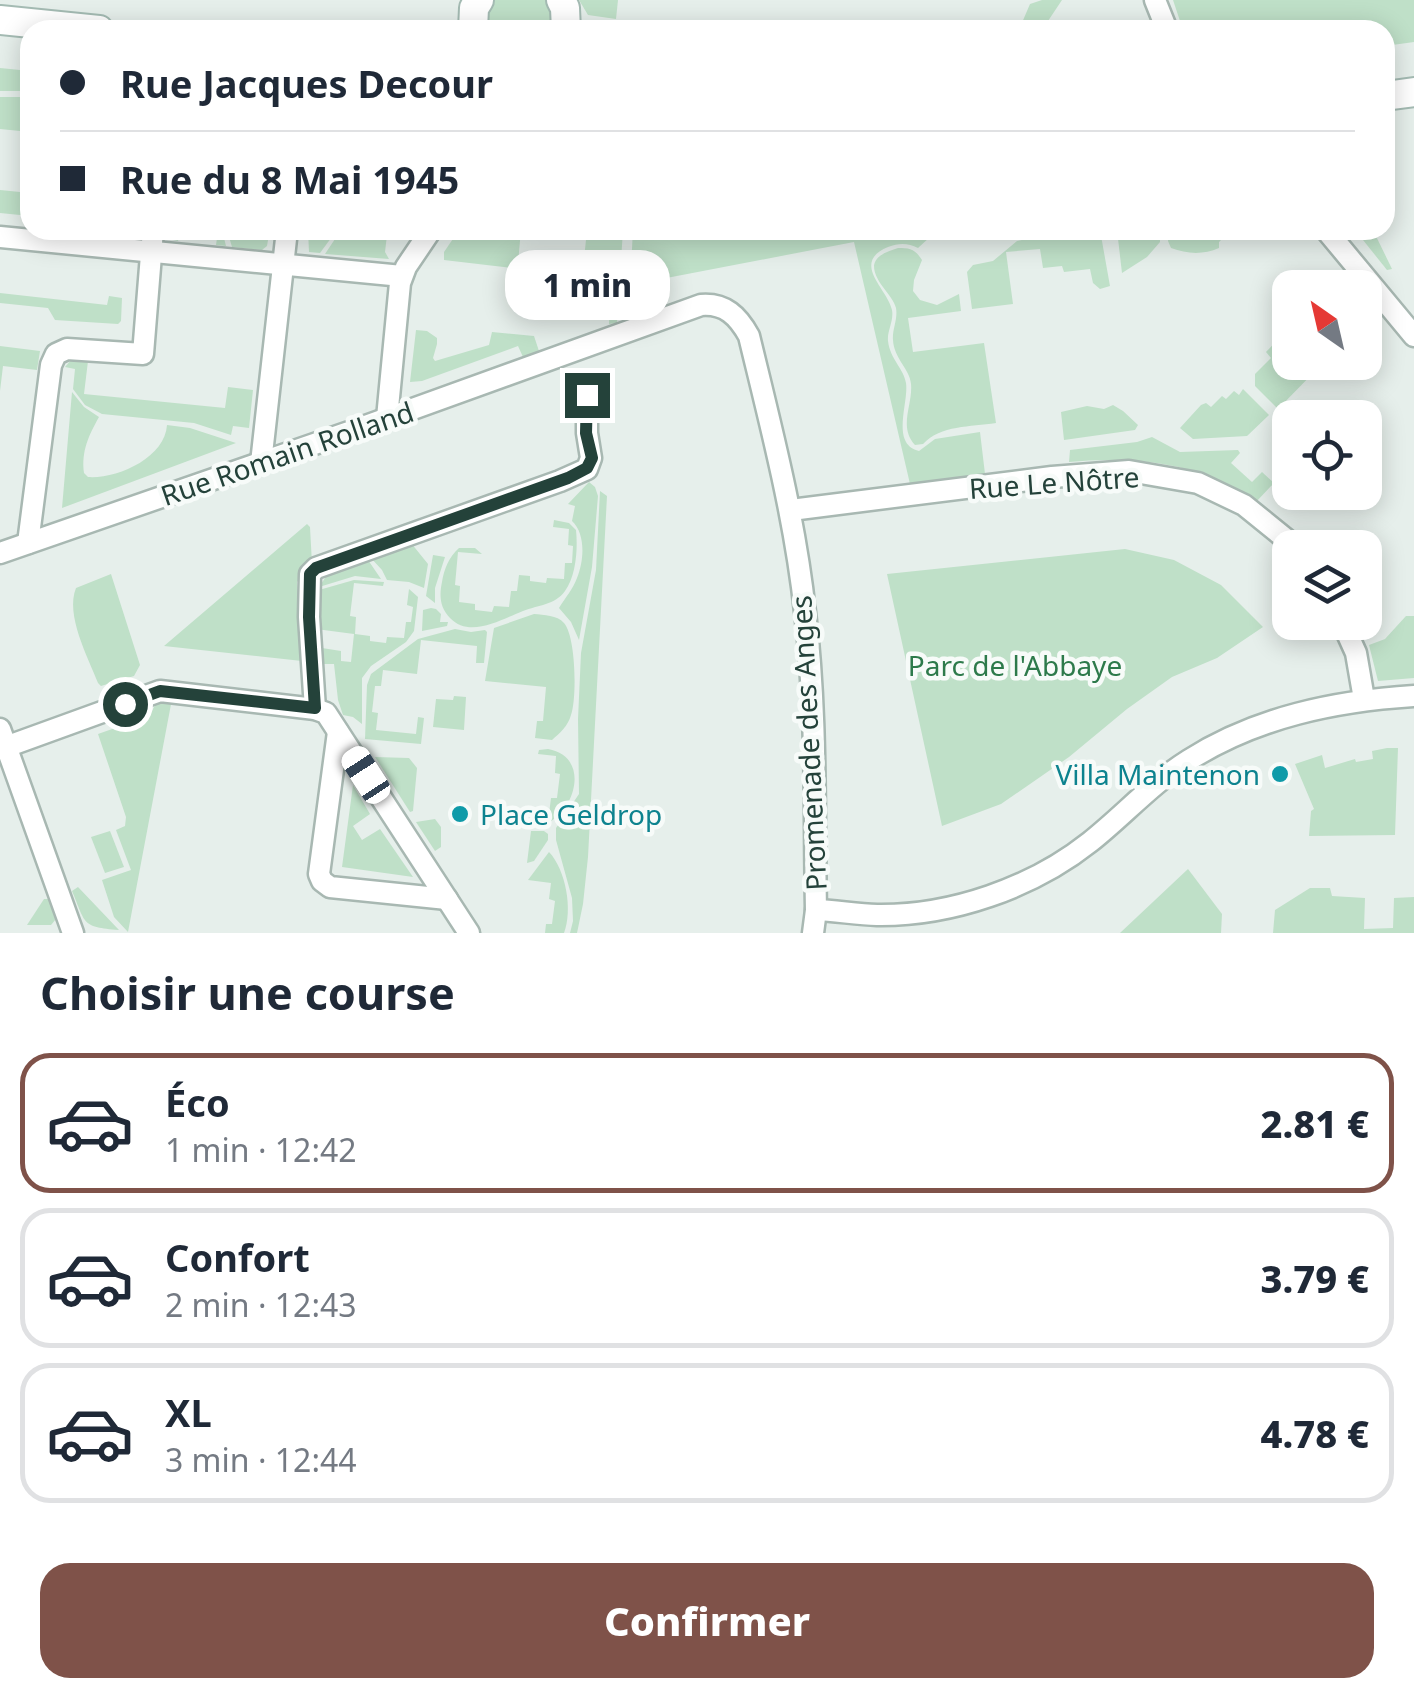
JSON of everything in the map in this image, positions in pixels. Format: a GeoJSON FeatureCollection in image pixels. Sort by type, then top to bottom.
{"type":"FeatureCollection","features":[{"type":"Feature","properties":{"kind":"street"},"geometry":{"type":"LineString","coordinates":[[28,240],[402,276]]}},
{"type":"Feature","properties":{"kind":"street"},"geometry":{"type":"LineString","coordinates":[[28,544],[51,365],[56,354],[67,348],[144,354],[153,240]]}},
{"type":"Feature","properties":{"kind":"street"},"geometry":{"type":"LineString","coordinates":[[261,462],[286,240]]}},
{"type":"Feature","properties":{"kind":"street"},"geometry":{"type":"LineString","coordinates":[[387,418],[402,276],[425,240]]}},
{"type":"Feature","properties":{"kind":"street"},"geometry":{"type":"LineString","coordinates":[[1334,240],[1414,336]]}},
{"type":"Feature","properties":{"kind":"street","name":"Promenade des Anges"},"geometry":{"type":"LineString","coordinates":[[574,351],[702,305],[714,304],[729,310],[748,336],[791,510],[806,612],[816,910],[813,933]]}},
{"type":"Feature","properties":{"kind":"street","name":"Rue Romain Rolland"},"geometry":{"type":"LineString","coordinates":[[0,553],[574,351]]}},
{"type":"Feature","properties":{"kind":"street"},"geometry":{"type":"LineString","coordinates":[[315,708],[310,574],[316,568],[587,468],[592,458],[586,433],[587,395]]}},
{"type":"Feature","properties":{"kind":"street","name":"Rue Le Nôtre"},"geometry":{"type":"LineString","coordinates":[[791,510],[1129,472],[1198,483],[1244,506],[1274,530]]}},
{"type":"Feature","properties":{"kind":"street"},"geometry":{"type":"LineString","coordinates":[[1350,640],[1364,700]]}},
{"type":"Feature","properties":{"kind":"street"},"geometry":{"type":"LineString","coordinates":[[72,933],[2,742],[160,691],[315,708],[326,713],[469,933]]}},
{"type":"Feature","properties":{"kind":"street"},"geometry":{"type":"LineString","coordinates":[[816,910],[878,915],[916,912],[988,896],[1058,864],[1188,760],[1221,743],[1299,712],[1414,696]]}},
{"type":"Feature","properties":{"kind":"street"},"geometry":{"type":"LineString","coordinates":[[338,732],[322,882],[330,887],[447,899]]}},
{"type":"Feature","properties":{"kind":"green space"},"geometry":{"type":"Polygon","coordinates":[[[490,0],[550,0],[555,20],[485,20],[490,0]]]}},
{"type":"Feature","properties":{"kind":"green space"},"geometry":{"type":"Polygon","coordinates":[[[579,0],[618,0],[616,19],[588,15],[579,0]]]}},
{"type":"Feature","properties":{"kind":"green space"},"geometry":{"type":"Polygon","coordinates":[[[1062,0],[1049,20],[1023,20],[1030,4],[1062,0]]]}},
{"type":"Feature","properties":{"kind":"green space"},"geometry":{"type":"Polygon","coordinates":[[[1173,0],[1414,0],[1414,42],[1395,45],[1395,20],[1180,20],[1173,0]]]}},
{"type":"Feature","properties":{"kind":"green space"},"geometry":{"type":"Polygon","coordinates":[[[0,68],[20,70],[20,91],[0,91],[0,68]]]}},
{"type":"Feature","properties":{"kind":"green space"},"geometry":{"type":"Polygon","coordinates":[[[0,97],[20,97],[20,131],[0,129],[0,97]]]}},
{"type":"Feature","properties":{"kind":"green space"},"geometry":{"type":"Polygon","coordinates":[[[0,190],[20,192],[20,215],[0,213],[0,190]]]}},
{"type":"Feature","properties":{"kind":"green space"},"geometry":{"type":"Polygon","coordinates":[[[230,240],[268,240],[262,250],[232,247],[230,240]]]}},
{"type":"Feature","properties":{"kind":"green space"},"geometry":{"type":"Polygon","coordinates":[[[308,240],[330,240],[320,253],[309,252],[308,240]]]}},
{"type":"Feature","properties":{"kind":"green space"},"geometry":{"type":"Polygon","coordinates":[[[334,240],[386,240],[385,252],[389,259],[325,254],[334,240]]]}},
{"type":"Feature","properties":{"kind":"green space"},"geometry":{"type":"Polygon","coordinates":[[[452,240],[520,240],[518,263],[513,268],[444,260],[444,252],[452,240]]]}},
{"type":"Feature","properties":{"kind":"green space"},"geometry":{"type":"Polygon","coordinates":[[[586,240],[622,240],[617,323],[609,324],[610,300],[580,298],[586,240]]]}},
{"type":"Feature","properties":{"kind":"green space"},"geometry":{"type":"Polygon","coordinates":[[[632,240],[927,240],[918,248],[907,244],[892,246],[877,253],[872,261],[874,277],[892,310],[889,347],[906,383],[903,432],[910,447],[919,451],[935,439],[980,432],[985,474],[910,484],[854,242],[630,285],[632,240]]]}},
{"type":"Feature","properties":{"kind":"green space"},"geometry":{"type":"Polygon","coordinates":[[[1102,240],[1110,286],[1100,289],[1093,283],[1090,269],[1064,272],[1062,266],[1043,268],[1040,249],[1006,252],[1013,304],[972,309],[967,272],[973,265],[993,261],[1017,241],[1102,240]]]}},
{"type":"Feature","properties":{"kind":"green space"},"geometry":{"type":"Polygon","coordinates":[[[1118,240],[1160,240],[1147,257],[1122,273],[1118,240]]]}},
{"type":"Feature","properties":{"kind":"green space"},"geometry":{"type":"Polygon","coordinates":[[[1221,240],[1219,248],[1195,253],[1171,248],[1168,241],[1221,240]]]}},
{"type":"Feature","properties":{"kind":"green space"},"geometry":{"type":"Polygon","coordinates":[[[1363,240],[1378,240],[1392,269],[1387,270],[1363,240]]]}},
{"type":"Feature","properties":{"kind":"green space"},"geometry":{"type":"Polygon","coordinates":[[[898,248],[912,250],[922,260],[913,291],[920,300],[937,305],[959,294],[961,311],[908,318],[913,352],[984,343],[996,423],[947,430],[923,444],[915,445],[910,438],[907,423],[911,384],[894,347],[896,308],[874,266],[880,256],[898,248]]]}},
{"type":"Feature","properties":{"kind":"green space"},"geometry":{"type":"Polygon","coordinates":[[[0,293],[107,305],[109,296],[122,298],[121,321],[118,324],[55,320],[48,308],[0,303],[0,293]]]}},
{"type":"Feature","properties":{"kind":"green space"},"geometry":{"type":"Polygon","coordinates":[[[416,330],[437,338],[435,361],[489,345],[492,332],[534,336],[539,351],[523,357],[518,346],[410,382],[416,330]]]}},
{"type":"Feature","properties":{"kind":"green space"},"geometry":{"type":"Polygon","coordinates":[[[0,346],[40,351],[37,370],[3,366],[0,391],[0,346]]]}},
{"type":"Feature","properties":{"kind":"green space"},"geometry":{"type":"Polygon","coordinates":[[[1272,346],[1272,380],[1306,380],[1287,400],[1272,403],[1255,386],[1255,374],[1271,358],[1266,352],[1272,346]]]}},
{"type":"Feature","properties":{"kind":"green space"},"geometry":{"type":"Polygon","coordinates":[[[71,360],[88,361],[84,394],[225,408],[228,387],[253,390],[249,428],[233,426],[231,435],[194,423],[102,414],[85,405],[73,389],[75,369],[65,367],[71,360]]]}},
{"type":"Feature","properties":{"kind":"green space"},"geometry":{"type":"Polygon","coordinates":[[[1243,389],[1269,415],[1247,436],[1193,439],[1180,428],[1201,405],[1211,407],[1222,396],[1226,399],[1234,391],[1239,395],[1243,389]]]}},
{"type":"Feature","properties":{"kind":"green space"},"geometry":{"type":"Polygon","coordinates":[[[72,392],[99,417],[85,450],[83,465],[88,477],[112,474],[138,464],[158,447],[167,425],[236,443],[62,508],[72,392]]]}},
{"type":"Feature","properties":{"kind":"green space"},"geometry":{"type":"Polygon","coordinates":[[[1113,405],[1138,425],[1135,430],[1064,440],[1061,412],[1113,405]]]}},
{"type":"Feature","properties":{"kind":"green space"},"geometry":{"type":"Polygon","coordinates":[[[1152,437],[1180,452],[1238,450],[1240,453],[1231,463],[1252,482],[1262,472],[1272,485],[1256,502],[1191,470],[1142,461],[1069,462],[1070,450],[1152,437]]]}},
{"type":"Feature","properties":{"kind":"green space"},"geometry":{"type":"Polygon","coordinates":[[[589,482],[598,496],[592,567],[579,640],[559,608],[575,582],[582,556],[580,533],[572,521],[575,506],[568,504],[589,482]]]}},
{"type":"Feature","properties":{"kind":"green space"},"geometry":{"type":"Polygon","coordinates":[[[600,491],[607,496],[588,857],[577,933],[570,933],[572,898],[556,828],[579,794],[581,653],[596,570],[600,491]]]}},
{"type":"Feature","properties":{"kind":"green space"},"geometry":{"type":"Polygon","coordinates":[[[554,520],[569,523],[576,530],[574,570],[561,596],[476,627],[458,624],[450,618],[442,606],[441,587],[447,564],[459,548],[475,548],[482,554],[458,552],[455,585],[460,586],[459,602],[475,604],[475,610],[492,612],[494,606],[509,607],[519,575],[546,583],[547,578],[564,579],[565,563],[572,563],[573,546],[568,545],[569,529],[553,527],[554,520]]]}},
{"type":"Feature","properties":{"kind":"green space"},"geometry":{"type":"Polygon","coordinates":[[[307,524],[312,564],[297,582],[302,661],[164,646],[307,524]]]}},
{"type":"Feature","properties":{"kind":"green space"},"geometry":{"type":"Polygon","coordinates":[[[411,543],[428,564],[424,588],[387,580],[371,558],[411,543]]]}},
{"type":"Feature","properties":{"kind":"green space","name":"Parc de l'Abbaye"},"geometry":{"type":"Polygon","coordinates":[[[1125,549],[1174,560],[1221,585],[1263,627],[1217,658],[1172,677],[1001,804],[942,826],[887,574],[1125,549]]]}},
{"type":"Feature","properties":{"kind":"green space"},"geometry":{"type":"Polygon","coordinates":[[[433,555],[445,557],[435,588],[435,603],[426,596],[433,555]]]}},
{"type":"Feature","properties":{"kind":"green space"},"geometry":{"type":"Polygon","coordinates":[[[368,560],[381,579],[355,576],[319,587],[327,575],[368,560]]]}},
{"type":"Feature","properties":{"kind":"green space"},"geometry":{"type":"Polygon","coordinates":[[[111,574],[140,665],[134,676],[101,686],[79,636],[73,599],[76,588],[111,574]]]}},
{"type":"Feature","properties":{"kind":"green space"},"geometry":{"type":"Polygon","coordinates":[[[354,580],[384,582],[383,586],[354,583],[350,616],[356,617],[355,634],[370,636],[370,641],[386,643],[387,637],[404,638],[413,607],[407,605],[409,589],[418,597],[414,631],[362,678],[362,724],[343,715],[334,664],[322,664],[322,648],[341,651],[341,661],[351,662],[354,634],[316,629],[319,590],[354,580]]]}},
{"type":"Feature","properties":{"kind":"green space"},"geometry":{"type":"Polygon","coordinates":[[[431,608],[441,614],[440,622],[448,622],[447,626],[422,631],[423,610],[431,608]]]}},
{"type":"Feature","properties":{"kind":"green space"},"geometry":{"type":"Polygon","coordinates":[[[534,614],[564,623],[573,654],[573,707],[566,726],[552,740],[535,738],[537,721],[543,721],[546,687],[485,681],[494,628],[534,614]]]}},
{"type":"Feature","properties":{"kind":"green space"},"geometry":{"type":"Polygon","coordinates":[[[1406,616],[1414,616],[1414,678],[1378,681],[1369,645],[1385,639],[1406,616]]]}},
{"type":"Feature","properties":{"kind":"green space"},"geometry":{"type":"Polygon","coordinates":[[[455,629],[487,632],[484,663],[476,663],[477,646],[421,640],[417,674],[383,670],[381,686],[375,686],[372,712],[378,713],[376,730],[416,734],[418,717],[424,718],[421,744],[365,739],[371,674],[418,639],[455,629]]]}},
{"type":"Feature","properties":{"kind":"green space"},"geometry":{"type":"Polygon","coordinates":[[[454,696],[466,697],[464,730],[433,727],[436,699],[453,700],[454,696]]]}},
{"type":"Feature","properties":{"kind":"green space"},"geometry":{"type":"Polygon","coordinates":[[[172,699],[128,932],[114,917],[102,880],[131,870],[116,830],[125,826],[126,817],[98,734],[149,716],[158,700],[172,699]]]}},
{"type":"Feature","properties":{"kind":"green space"},"geometry":{"type":"Polygon","coordinates":[[[1398,748],[1395,835],[1309,836],[1314,809],[1295,764],[1322,755],[1325,768],[1355,759],[1373,759],[1372,751],[1398,748]]]}},
{"type":"Feature","properties":{"kind":"green space"},"geometry":{"type":"Polygon","coordinates":[[[539,750],[561,753],[574,771],[567,804],[550,822],[546,821],[551,798],[557,798],[560,774],[555,773],[556,756],[538,754],[539,750]]]}},
{"type":"Feature","properties":{"kind":"green space"},"geometry":{"type":"Polygon","coordinates":[[[375,757],[409,758],[417,768],[413,811],[410,812],[375,757]]]}},
{"type":"Feature","properties":{"kind":"green space"},"geometry":{"type":"Polygon","coordinates":[[[353,785],[370,814],[353,826],[362,840],[380,829],[413,877],[342,867],[353,785]]]}},
{"type":"Feature","properties":{"kind":"green space"},"geometry":{"type":"Polygon","coordinates":[[[435,819],[441,827],[441,847],[435,851],[416,822],[435,819]]]}},
{"type":"Feature","properties":{"kind":"green space"},"geometry":{"type":"Polygon","coordinates":[[[110,831],[124,867],[105,873],[91,837],[110,831]]]}},
{"type":"Feature","properties":{"kind":"green space"},"geometry":{"type":"Polygon","coordinates":[[[531,831],[544,831],[548,840],[534,861],[527,863],[531,831]]]}},
{"type":"Feature","properties":{"kind":"green space"},"geometry":{"type":"Polygon","coordinates":[[[549,852],[560,869],[566,891],[568,913],[564,933],[545,933],[546,924],[552,924],[555,901],[549,899],[551,883],[528,880],[549,852]]]}},
{"type":"Feature","properties":{"kind":"green space"},"geometry":{"type":"Polygon","coordinates":[[[1188,869],[1222,914],[1221,933],[1120,933],[1188,869]]]}},
{"type":"Feature","properties":{"kind":"green space"},"geometry":{"type":"Polygon","coordinates":[[[78,887],[119,930],[86,922],[72,891],[78,887]]]}},
{"type":"Feature","properties":{"kind":"green space"},"geometry":{"type":"Polygon","coordinates":[[[1310,888],[1330,888],[1332,896],[1365,898],[1364,929],[1393,928],[1394,898],[1414,897],[1414,933],[1273,933],[1275,910],[1310,888]]]}},
{"type":"Feature","properties":{"kind":"green space"},"geometry":{"type":"Polygon","coordinates":[[[44,899],[50,899],[56,919],[51,925],[27,925],[44,899]]]}},
{"type":"Feature","properties":{"kind":"place","name":"Villa Maintenon"},"geometry":{"type":"Point","coordinates":[1280,774]}},
{"type":"Feature","properties":{"kind":"place","name":"Place Geldrop"},"geometry":{"type":"Point","coordinates":[460,814]}},
{"type":"Feature","properties":{"kind":"route"},"geometry":{"type":"LineString","coordinates":[[125,704],[160,691],[315,708],[310,574],[316,568],[587,468],[592,458],[586,433],[587,395]]}}]}
